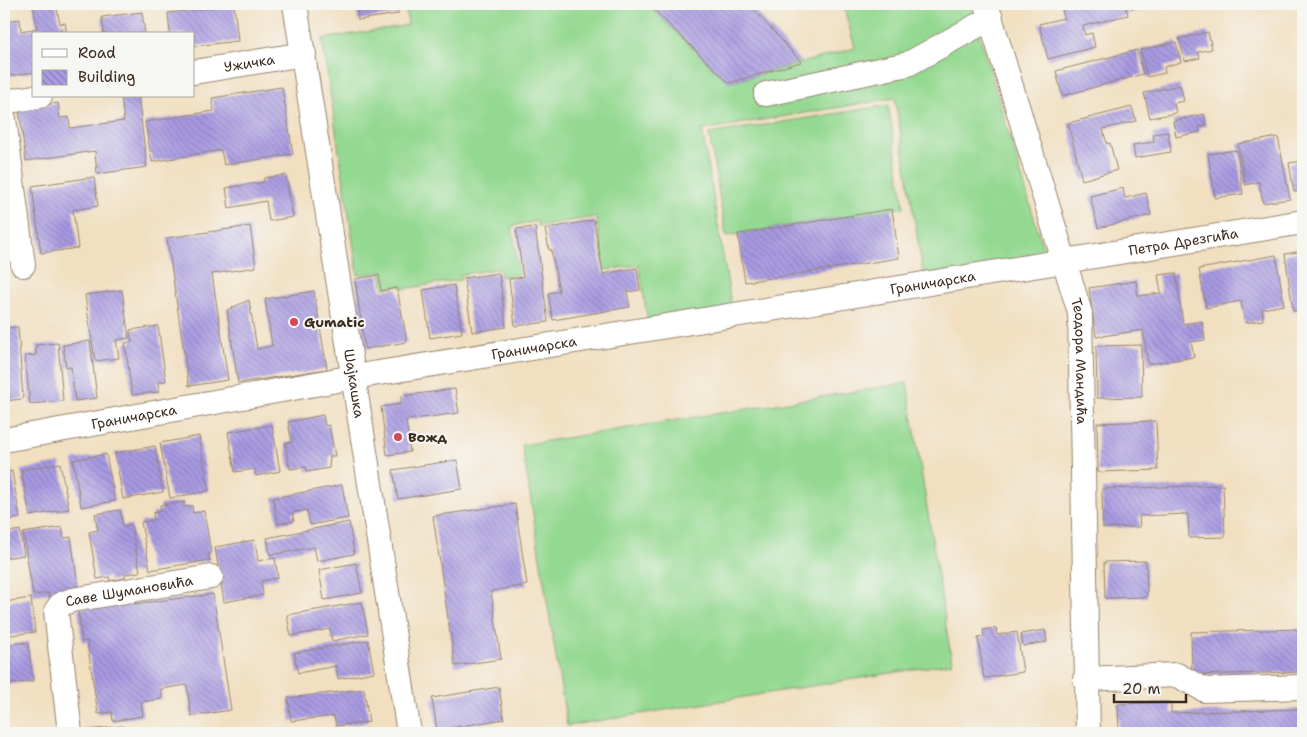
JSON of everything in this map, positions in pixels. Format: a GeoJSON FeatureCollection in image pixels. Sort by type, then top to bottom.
{"type":"FeatureCollection","features":[{"type":"Feature","properties":{"kind":"street","name":"Шајкашка"},"geometry":{"type":"LineString","coordinates":[[295,4],[409,733]]}},
{"type":"Feature","properties":{"kind":"street"},"geometry":{"type":"LineString","coordinates":[[766,94],[908,64],[989,11]]}},
{"type":"Feature","properties":{"kind":"street","name":"Теодора Мандића"},"geometry":{"type":"LineString","coordinates":[[989,11],[1080,313],[1088,733]]}},
{"type":"Feature","properties":{"kind":"street","name":"Ужичка"},"geometry":{"type":"LineString","coordinates":[[195,72],[304,54]]}},
{"type":"Feature","properties":{"kind":"street"},"geometry":{"type":"LineString","coordinates":[[4,102],[32,97]]}},
{"type":"Feature","properties":{"kind":"street"},"geometry":{"type":"LineString","coordinates":[[4,119],[6,148],[24,264]]}},
{"type":"Feature","properties":{"kind":"street","name":"Петра Дрезгића"},"geometry":{"type":"LineString","coordinates":[[1065,260],[1303,222]]}},
{"type":"Feature","properties":{"kind":"street","name":"Граничарска"},"geometry":{"type":"LineString","coordinates":[[4,440],[354,376],[1065,260]]}},
{"type":"Feature","properties":{"kind":"street","name":"Саве Шумановића"},"geometry":{"type":"LineString","coordinates":[[70,733],[56,611],[61,604],[72,600],[211,577]]}},
{"type":"Feature","properties":{"kind":"street"},"geometry":{"type":"LineString","coordinates":[[1086,678],[1178,675],[1205,690],[1301,687]]}},
{"type":"Feature","properties":{"kind":"green space"},"geometry":{"type":"Polygon","coordinates":[[[405,4],[647,4],[729,83],[855,48],[843,4],[970,4],[1046,258],[924,279],[895,98],[702,130],[732,309],[648,324],[639,265],[605,270],[596,217],[538,226],[537,221],[512,226],[519,274],[501,277],[500,268],[460,275],[461,280],[402,289],[401,285],[384,288],[381,272],[358,275],[322,39],[408,25],[405,4]]]}},
{"type":"Feature","properties":{"kind":"green space"},"geometry":{"type":"Polygon","coordinates":[[[888,105],[904,207],[726,236],[709,134],[888,105]]]}},
{"type":"Feature","properties":{"kind":"green space"},"geometry":{"type":"Polygon","coordinates":[[[907,383],[952,663],[567,726],[522,445],[907,383]]]}},
{"type":"Feature","properties":{"kind":"building"},"geometry":{"type":"Polygon","coordinates":[[[33,4],[56,4],[60,24],[65,23],[67,32],[32,32],[32,72],[4,77],[4,21],[20,19],[21,31],[37,28],[33,4]]]}},
{"type":"Feature","properties":{"kind":"building"},"geometry":{"type":"Polygon","coordinates":[[[356,4],[397,4],[398,14],[358,20],[356,4]]]}},
{"type":"Feature","properties":{"kind":"building"},"geometry":{"type":"Polygon","coordinates":[[[648,4],[749,4],[801,62],[729,83],[648,4]]]}},
{"type":"Feature","properties":{"kind":"building"},"geometry":{"type":"Polygon","coordinates":[[[1061,4],[1125,4],[1128,15],[1083,26],[1085,35],[1092,33],[1095,47],[1048,59],[1039,24],[1064,18],[1061,4]]]}},
{"type":"Feature","properties":{"kind":"building"},"geometry":{"type":"Polygon","coordinates":[[[1131,4],[1153,4],[1153,5],[1132,9],[1131,4]]]}},
{"type":"Feature","properties":{"kind":"building"},"geometry":{"type":"Polygon","coordinates":[[[234,5],[238,41],[195,46],[195,32],[170,32],[168,13],[234,5]]]}},
{"type":"Feature","properties":{"kind":"building"},"geometry":{"type":"Polygon","coordinates":[[[142,12],[145,32],[104,32],[102,17],[142,12]]]}},
{"type":"Feature","properties":{"kind":"building"},"geometry":{"type":"Polygon","coordinates":[[[1208,32],[1212,49],[1198,52],[1200,58],[1185,61],[1179,39],[1208,32]]]}},
{"type":"Feature","properties":{"kind":"building"},"geometry":{"type":"Polygon","coordinates":[[[1176,42],[1181,62],[1164,67],[1165,73],[1147,77],[1140,50],[1176,42]]]}},
{"type":"Feature","properties":{"kind":"building"},"geometry":{"type":"Polygon","coordinates":[[[1137,50],[1143,74],[1062,96],[1056,71],[1137,50]]]}},
{"type":"Feature","properties":{"kind":"building"},"geometry":{"type":"Polygon","coordinates":[[[1180,85],[1184,101],[1174,103],[1176,113],[1150,118],[1144,93],[1180,85]]]}},
{"type":"Feature","properties":{"kind":"building"},"geometry":{"type":"Polygon","coordinates":[[[282,87],[293,154],[224,165],[221,150],[152,162],[145,122],[214,111],[212,98],[282,87]]]}},
{"type":"Feature","properties":{"kind":"building"},"geometry":{"type":"Polygon","coordinates":[[[121,98],[138,98],[147,167],[97,174],[95,151],[26,161],[19,109],[58,103],[60,118],[69,117],[70,128],[124,121],[121,98]]]}},
{"type":"Feature","properties":{"kind":"building"},"geometry":{"type":"Polygon","coordinates":[[[1132,107],[1136,121],[1103,129],[1107,144],[1110,143],[1117,170],[1082,180],[1068,123],[1132,107]]]}},
{"type":"Feature","properties":{"kind":"building"},"geometry":{"type":"Polygon","coordinates":[[[1204,114],[1206,126],[1199,127],[1200,132],[1176,137],[1173,121],[1204,114]]]}},
{"type":"Feature","properties":{"kind":"building"},"geometry":{"type":"Polygon","coordinates":[[[1168,132],[1171,152],[1135,158],[1133,145],[1154,142],[1153,134],[1168,132]]]}},
{"type":"Feature","properties":{"kind":"building"},"geometry":{"type":"Polygon","coordinates":[[[1278,137],[1290,199],[1263,203],[1259,182],[1245,185],[1238,144],[1278,137]]]}},
{"type":"Feature","properties":{"kind":"building"},"geometry":{"type":"Polygon","coordinates":[[[1237,150],[1243,194],[1215,198],[1208,154],[1237,150]]]}},
{"type":"Feature","properties":{"kind":"building"},"geometry":{"type":"Polygon","coordinates":[[[1303,161],[1303,191],[1294,192],[1289,163],[1303,161]]]}},
{"type":"Feature","properties":{"kind":"building"},"geometry":{"type":"Polygon","coordinates":[[[286,175],[293,217],[269,221],[266,201],[229,208],[226,188],[264,182],[264,178],[286,175]]]}},
{"type":"Feature","properties":{"kind":"building"},"geometry":{"type":"Polygon","coordinates":[[[94,177],[98,206],[73,210],[78,248],[41,253],[32,186],[94,177]]]}},
{"type":"Feature","properties":{"kind":"building"},"geometry":{"type":"Polygon","coordinates":[[[1123,188],[1125,198],[1146,193],[1151,215],[1098,228],[1090,196],[1123,188]]]}},
{"type":"Feature","properties":{"kind":"building"},"geometry":{"type":"Polygon","coordinates":[[[892,209],[899,258],[745,282],[738,234],[892,209]]]}},
{"type":"Feature","properties":{"kind":"building"},"geometry":{"type":"Polygon","coordinates":[[[594,220],[603,274],[637,268],[640,290],[627,292],[630,307],[553,320],[548,293],[559,291],[545,229],[594,220]]]}},
{"type":"Feature","properties":{"kind":"building"},"geometry":{"type":"Polygon","coordinates":[[[250,226],[256,267],[212,274],[228,380],[189,386],[167,238],[250,226]]]}},
{"type":"Feature","properties":{"kind":"building"},"geometry":{"type":"Polygon","coordinates":[[[535,227],[548,322],[515,326],[509,279],[523,277],[516,229],[535,227]]]}},
{"type":"Feature","properties":{"kind":"building"},"geometry":{"type":"Polygon","coordinates":[[[1303,251],[1303,309],[1293,311],[1285,254],[1303,251]]]}},
{"type":"Feature","properties":{"kind":"building"},"geometry":{"type":"Polygon","coordinates":[[[1276,255],[1284,305],[1262,309],[1263,320],[1245,323],[1241,301],[1206,308],[1199,269],[1276,255]]]}},
{"type":"Feature","properties":{"kind":"building"},"geometry":{"type":"Polygon","coordinates":[[[499,273],[506,327],[472,332],[464,278],[499,273]]]}},
{"type":"Feature","properties":{"kind":"building"},"geometry":{"type":"Polygon","coordinates":[[[1176,273],[1183,324],[1202,321],[1205,340],[1191,342],[1194,357],[1148,364],[1143,330],[1096,337],[1089,288],[1136,281],[1138,296],[1161,293],[1158,275],[1176,273]]]}},
{"type":"Feature","properties":{"kind":"building"},"geometry":{"type":"Polygon","coordinates":[[[379,275],[381,291],[397,288],[407,342],[365,349],[355,279],[379,275]]]}},
{"type":"Feature","properties":{"kind":"building"},"geometry":{"type":"Polygon","coordinates":[[[454,285],[462,333],[430,338],[423,290],[454,285]]]}},
{"type":"Feature","properties":{"kind":"building"},"geometry":{"type":"Polygon","coordinates":[[[122,290],[129,338],[116,340],[119,358],[95,361],[85,295],[122,290]]]}},
{"type":"Feature","properties":{"kind":"building","name":"Gumatic"},"geometry":{"type":"Polygon","coordinates":[[[314,291],[327,369],[238,383],[227,310],[249,300],[257,349],[272,346],[265,299],[314,291]]]}},
{"type":"Feature","properties":{"kind":"building"},"geometry":{"type":"Polygon","coordinates":[[[158,326],[166,381],[158,382],[159,392],[132,395],[125,343],[132,342],[130,330],[158,326]]]}},
{"type":"Feature","properties":{"kind":"building"},"geometry":{"type":"Polygon","coordinates":[[[18,327],[23,399],[4,401],[4,328],[18,327]]]}},
{"type":"Feature","properties":{"kind":"building"},"geometry":{"type":"Polygon","coordinates":[[[90,341],[97,398],[75,401],[71,367],[66,368],[63,345],[90,341]]]}},
{"type":"Feature","properties":{"kind":"building"},"geometry":{"type":"Polygon","coordinates":[[[58,343],[63,401],[30,404],[25,356],[36,355],[36,345],[58,343]]]}},
{"type":"Feature","properties":{"kind":"building"},"geometry":{"type":"Polygon","coordinates":[[[1141,345],[1142,397],[1097,398],[1096,346],[1141,345]]]}},
{"type":"Feature","properties":{"kind":"building"},"geometry":{"type":"Polygon","coordinates":[[[455,389],[459,413],[406,420],[410,452],[387,455],[381,407],[401,404],[401,396],[455,389]]]}},
{"type":"Feature","properties":{"kind":"building"},"geometry":{"type":"Polygon","coordinates":[[[323,415],[325,426],[329,425],[335,456],[330,456],[329,468],[307,472],[306,467],[290,469],[285,443],[292,442],[288,422],[323,415]]]}},
{"type":"Feature","properties":{"kind":"building"},"geometry":{"type":"Polygon","coordinates":[[[1156,421],[1158,470],[1098,472],[1097,423],[1156,421]]]}},
{"type":"Feature","properties":{"kind":"building"},"geometry":{"type":"Polygon","coordinates":[[[272,425],[280,471],[256,476],[255,469],[235,472],[228,432],[272,425]]]}},
{"type":"Feature","properties":{"kind":"building"},"geometry":{"type":"Polygon","coordinates":[[[199,436],[209,491],[170,498],[160,443],[199,436]]]}},
{"type":"Feature","properties":{"kind":"building"},"geometry":{"type":"Polygon","coordinates":[[[155,446],[163,492],[123,499],[115,453],[155,446]]]}},
{"type":"Feature","properties":{"kind":"building"},"geometry":{"type":"Polygon","coordinates":[[[106,454],[115,501],[81,507],[73,460],[106,454]]]}},
{"type":"Feature","properties":{"kind":"building"},"geometry":{"type":"Polygon","coordinates":[[[457,460],[462,489],[398,499],[393,470],[457,460]]]}},
{"type":"Feature","properties":{"kind":"building"},"geometry":{"type":"Polygon","coordinates":[[[60,463],[69,509],[30,516],[21,470],[60,463]]]}},
{"type":"Feature","properties":{"kind":"building"},"geometry":{"type":"Polygon","coordinates":[[[12,471],[20,518],[4,521],[4,473],[12,471]]]}},
{"type":"Feature","properties":{"kind":"building"},"geometry":{"type":"Polygon","coordinates":[[[342,485],[348,518],[310,525],[307,510],[292,513],[294,521],[278,524],[273,498],[342,485]]]}},
{"type":"Feature","properties":{"kind":"building"},"geometry":{"type":"Polygon","coordinates":[[[1223,485],[1225,537],[1189,538],[1188,514],[1139,516],[1140,527],[1103,528],[1102,489],[1223,485]]]}},
{"type":"Feature","properties":{"kind":"building"},"geometry":{"type":"Polygon","coordinates":[[[184,502],[184,507],[192,506],[193,513],[204,511],[211,553],[208,554],[210,560],[150,570],[141,522],[154,520],[153,513],[161,511],[160,505],[184,502]]]}},
{"type":"Feature","properties":{"kind":"building"},"geometry":{"type":"Polygon","coordinates":[[[515,504],[527,585],[491,591],[501,659],[455,666],[433,516],[515,504]]]}},
{"type":"Feature","properties":{"kind":"building"},"geometry":{"type":"Polygon","coordinates":[[[120,510],[123,526],[131,525],[140,572],[125,574],[125,578],[110,581],[109,577],[97,579],[89,532],[98,530],[95,514],[120,510]]]}},
{"type":"Feature","properties":{"kind":"building"},"geometry":{"type":"Polygon","coordinates":[[[349,522],[354,554],[317,561],[314,547],[270,555],[267,538],[349,522]]]}},
{"type":"Feature","properties":{"kind":"building"},"geometry":{"type":"Polygon","coordinates":[[[62,527],[64,538],[71,537],[78,585],[76,590],[70,594],[49,597],[49,593],[33,595],[23,533],[62,527]]]}},
{"type":"Feature","properties":{"kind":"building"},"geometry":{"type":"Polygon","coordinates":[[[20,530],[24,555],[4,558],[4,533],[20,530]]]}},
{"type":"Feature","properties":{"kind":"building"},"geometry":{"type":"Polygon","coordinates":[[[255,540],[258,561],[275,558],[278,578],[261,581],[263,595],[224,602],[215,547],[255,540]]]}},
{"type":"Feature","properties":{"kind":"building"},"geometry":{"type":"Polygon","coordinates":[[[1146,561],[1147,597],[1105,598],[1104,562],[1146,561]]]}},
{"type":"Feature","properties":{"kind":"building"},"geometry":{"type":"Polygon","coordinates":[[[356,563],[362,593],[324,600],[319,570],[356,563]]]}},
{"type":"Feature","properties":{"kind":"building"},"geometry":{"type":"Polygon","coordinates":[[[4,583],[8,601],[4,601],[4,583]]]}},
{"type":"Feature","properties":{"kind":"building"},"geometry":{"type":"Polygon","coordinates":[[[213,594],[231,710],[191,716],[187,685],[161,689],[162,699],[141,702],[143,716],[113,721],[112,712],[98,714],[87,641],[82,642],[78,609],[134,601],[134,604],[213,594]]]}},
{"type":"Feature","properties":{"kind":"building"},"geometry":{"type":"Polygon","coordinates":[[[31,598],[35,632],[4,636],[4,602],[31,598]]]}},
{"type":"Feature","properties":{"kind":"building"},"geometry":{"type":"Polygon","coordinates":[[[362,602],[368,634],[332,641],[330,629],[291,636],[287,615],[362,602]]]}},
{"type":"Feature","properties":{"kind":"building"},"geometry":{"type":"Polygon","coordinates":[[[996,628],[997,635],[1017,632],[1023,672],[984,678],[978,638],[984,637],[983,630],[996,628]]]}},
{"type":"Feature","properties":{"kind":"building"},"geometry":{"type":"Polygon","coordinates":[[[1303,629],[1303,672],[1192,675],[1191,632],[1303,629]]]}},
{"type":"Feature","properties":{"kind":"building"},"geometry":{"type":"Polygon","coordinates":[[[1045,630],[1047,642],[1023,646],[1021,634],[1045,630]]]}},
{"type":"Feature","properties":{"kind":"building"},"geometry":{"type":"Polygon","coordinates":[[[368,640],[374,672],[338,679],[336,666],[298,673],[294,653],[368,640]]]}},
{"type":"Feature","properties":{"kind":"building"},"geometry":{"type":"Polygon","coordinates":[[[28,642],[33,681],[4,685],[4,645],[28,642]]]}},
{"type":"Feature","properties":{"kind":"building"},"geometry":{"type":"Polygon","coordinates":[[[499,687],[504,719],[437,730],[432,698],[499,687]]]}},
{"type":"Feature","properties":{"kind":"building"},"geometry":{"type":"Polygon","coordinates":[[[364,689],[369,722],[336,726],[334,716],[291,721],[288,698],[364,689]]]}},
{"type":"Feature","properties":{"kind":"building"},"geometry":{"type":"Polygon","coordinates":[[[1171,702],[1171,713],[1303,709],[1303,733],[1119,733],[1118,704],[1171,702]]]}},
{"type":"Feature","properties":{"kind":"building"},"geometry":{"type":"Polygon","coordinates":[[[123,726],[124,733],[89,733],[88,730],[123,726]]]}},
{"type":"Feature","properties":{"kind":"place","name":"Gumatic"},"geometry":{"type":"Point","coordinates":[294,322]}},
{"type":"Feature","properties":{"kind":"place","name":"Вожд"},"geometry":{"type":"Point","coordinates":[398,437]}}]}
